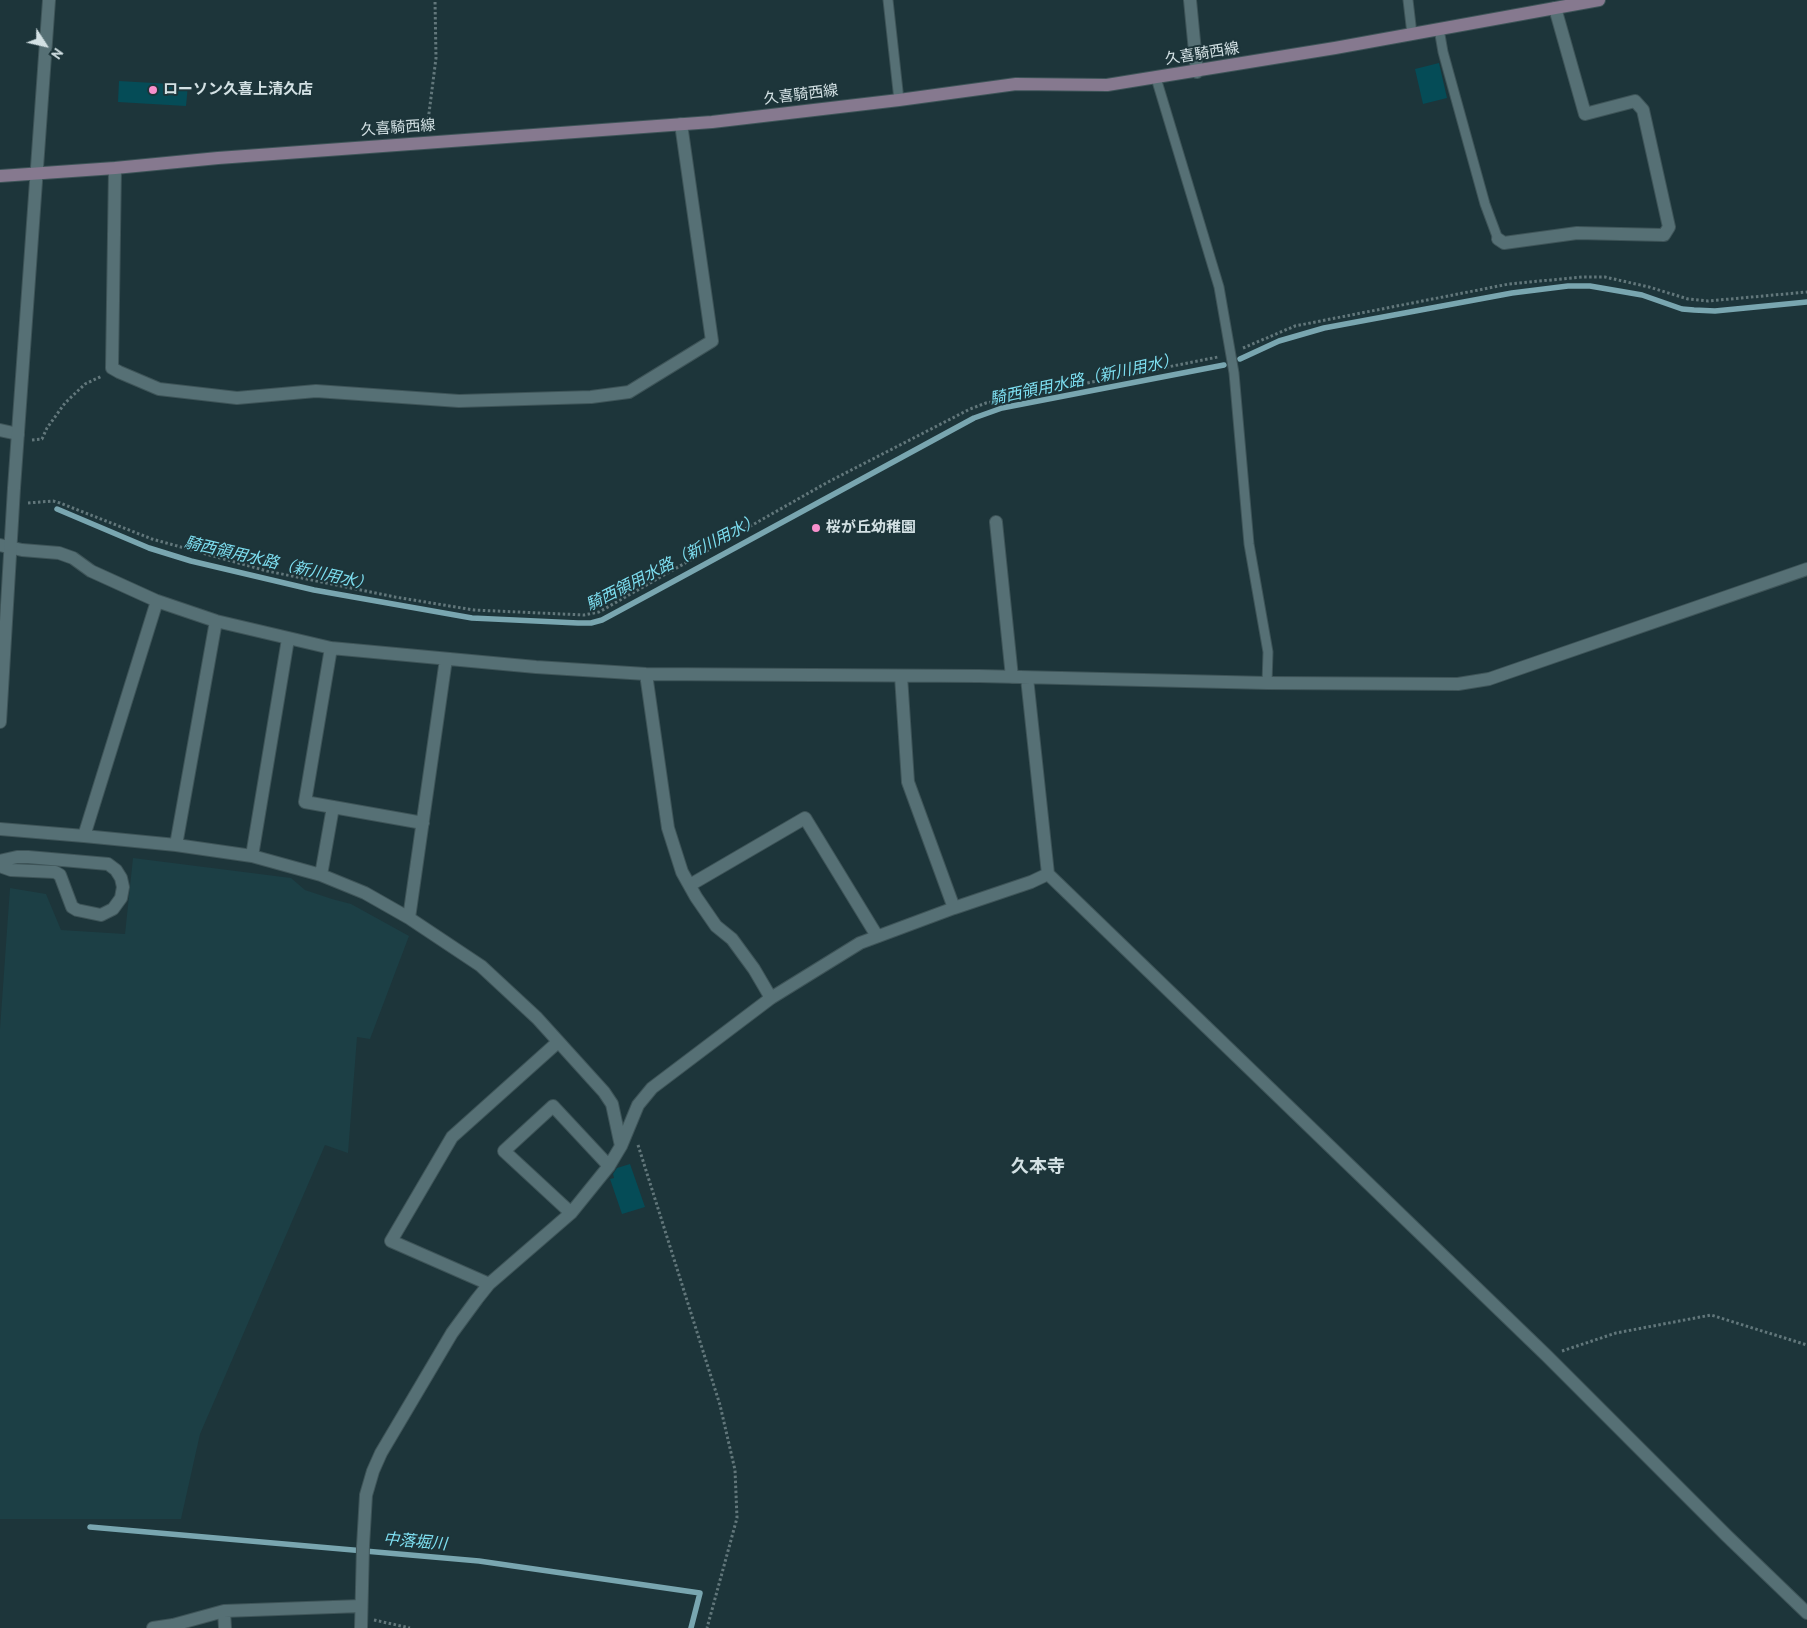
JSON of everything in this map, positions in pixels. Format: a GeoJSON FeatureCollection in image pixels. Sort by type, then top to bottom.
{"type":"FeatureCollection","features":[{"type":"Feature","properties":{"kind":"main road","name":"久喜騎西線"},"geometry":{"type":"LineString","coordinates":[[0,176],[681,124],[899,100],[1016,84],[1107,85],[1197,72],[1599,0]]}},
{"type":"Feature","properties":{"kind":"street"},"geometry":{"type":"LineString","coordinates":[[0,722],[6,546],[18,434],[49,0]]}},
{"type":"Feature","properties":{"kind":"street"},"geometry":{"type":"LineString","coordinates":[[1190,0],[1197,72]]}},
{"type":"Feature","properties":{"kind":"street"},"geometry":{"type":"LineString","coordinates":[[1498,239],[1504,243],[1577,233],[1664,235],[1669,226],[1643,110],[1635,102],[1585,114],[1555,8]]}},
{"type":"Feature","properties":{"kind":"street"},"geometry":{"type":"LineString","coordinates":[[115,168],[112,368],[159,390],[237,398],[316,391],[459,400],[590,397],[629,392],[712,341],[681,124]]}},
{"type":"Feature","properties":{"kind":"street"},"geometry":{"type":"LineString","coordinates":[[0,430],[18,434]]}},
{"type":"Feature","properties":{"kind":"street"},"geometry":{"type":"LineString","coordinates":[[996,522],[1012,678]]}},
{"type":"Feature","properties":{"kind":"street"},"geometry":{"type":"LineString","coordinates":[[6,546],[73,558],[91,571],[157,601],[216,621],[331,648],[446,659],[646,674],[901,676],[1267,683],[1458,684],[1489,679],[1807,568]]}},
{"type":"Feature","properties":{"kind":"street"},"geometry":{"type":"LineString","coordinates":[[84,836],[157,601]]}},
{"type":"Feature","properties":{"kind":"street"},"geometry":{"type":"LineString","coordinates":[[176,845],[216,621]]}},
{"type":"Feature","properties":{"kind":"street"},"geometry":{"type":"LineString","coordinates":[[252,856],[288,639]]}},
{"type":"Feature","properties":{"kind":"street"},"geometry":{"type":"LineString","coordinates":[[331,648],[305,802],[423,823]]}},
{"type":"Feature","properties":{"kind":"street"},"geometry":{"type":"LineString","coordinates":[[409,918],[446,659]]}},
{"type":"Feature","properties":{"kind":"street"},"geometry":{"type":"LineString","coordinates":[[646,674],[668,828],[682,872],[716,926],[732,939],[754,969],[770,998]]}},
{"type":"Feature","properties":{"kind":"street"},"geometry":{"type":"LineString","coordinates":[[901,676],[908,782],[954,908]]}},
{"type":"Feature","properties":{"kind":"street"},"geometry":{"type":"LineString","coordinates":[[1027,678],[1048,874],[1547,1356],[1807,1613]]}},
{"type":"Feature","properties":{"kind":"street"},"geometry":{"type":"LineString","coordinates":[[321,875],[333,807]]}},
{"type":"Feature","properties":{"kind":"street"},"geometry":{"type":"LineString","coordinates":[[690,885],[805,818],[877,936]]}},
{"type":"Feature","properties":{"kind":"street"},"geometry":{"type":"LineString","coordinates":[[0,829],[176,845],[252,856],[321,875],[365,893],[409,918],[481,966],[537,1018],[604,1092],[612,1104],[621,1146]]}},
{"type":"Feature","properties":{"kind":"street"},"geometry":{"type":"LineString","coordinates":[[0,861],[17,857],[28,857],[108,864],[116,870],[121,878],[123,887],[121,898],[113,909],[101,914],[77,910],[72,907],[60,875],[55,872],[11,870],[0,866]]}},
{"type":"Feature","properties":{"kind":"street"},"geometry":{"type":"LineString","coordinates":[[154,1628],[224,1612],[361,1617],[366,1496],[373,1471],[381,1453],[452,1333],[489,1284],[571,1213],[609,1166],[621,1146],[638,1105],[652,1088],[770,998],[860,943],[954,908],[1032,882],[1048,874]]}},
{"type":"Feature","properties":{"kind":"street"},"geometry":{"type":"LineString","coordinates":[[489,1284],[391,1241],[452,1136],[558,1042]]}},
{"type":"Feature","properties":{"kind":"street"},"geometry":{"type":"LineString","coordinates":[[571,1213],[504,1151],[553,1106],[609,1166]]}},
{"type":"Feature","properties":{"kind":"street"},"geometry":{"type":"LineString","coordinates":[[224,1612],[225,1628]]}},
{"type":"Feature","properties":{"kind":"lane"},"geometry":{"type":"LineString","coordinates":[[888,0],[899,100]]}},
{"type":"Feature","properties":{"kind":"lane"},"geometry":{"type":"LineString","coordinates":[[1408,0],[1412,34]]}},
{"type":"Feature","properties":{"kind":"lane"},"geometry":{"type":"LineString","coordinates":[[1439,29],[1443,52],[1485,204],[1498,239]]}},
{"type":"Feature","properties":{"kind":"lane"},"geometry":{"type":"LineString","coordinates":[[1156,78],[1219,287],[1234,373],[1249,544],[1268,652],[1267,683]]}},
{"type":"Feature","properties":{"kind":"path"},"geometry":{"type":"LineString","coordinates":[[426,143],[436,58],[435,0]]}},
{"type":"Feature","properties":{"kind":"path"},"geometry":{"type":"LineString","coordinates":[[27,503],[53,501],[152,539],[267,570],[395,598],[474,610],[584,615],[599,612],[828,482],[970,409],[986,403],[1207,360],[1230,353],[1295,326],[1509,284],[1582,277],[1605,278],[1649,286],[1688,299],[1708,301],[1807,292]]}},
{"type":"Feature","properties":{"kind":"path"},"geometry":{"type":"LineString","coordinates":[[32,440],[42,439],[47,428],[65,402],[85,384],[112,368]]}},
{"type":"Feature","properties":{"kind":"path"},"geometry":{"type":"LineString","coordinates":[[631,1123],[720,1404],[736,1470],[737,1518],[707,1628]]}},
{"type":"Feature","properties":{"kind":"path"},"geometry":{"type":"LineString","coordinates":[[1547,1356],[1616,1333],[1711,1315],[1807,1345]]}},
{"type":"Feature","properties":{"kind":"path"},"geometry":{"type":"LineString","coordinates":[[361,1617],[410,1628]]}},
{"type":"Feature","properties":{"kind":"shaded area"},"geometry":{"type":"Polygon","coordinates":[[[133,858],[291,878],[305,890],[351,904],[409,936],[370,1039],[357,1037],[348,1153],[325,1145],[200,1434],[181,1519],[0,1519],[0,1029],[10,888],[46,894],[61,930],[125,934],[133,858]]]}},
{"type":"Feature","properties":{"kind":"building"},"geometry":{"type":"Polygon","coordinates":[[[1439,63],[1447,98],[1423,104],[1415,69],[1439,63]]]}},
{"type":"Feature","properties":{"kind":"building"},"geometry":{"type":"Polygon","coordinates":[[[119,81],[188,85],[186,106],[118,102],[119,81]]]}},
{"type":"Feature","properties":{"kind":"building"},"geometry":{"type":"Polygon","coordinates":[[[630,1164],[645,1207],[622,1214],[610,1179],[614,1178],[613,1174],[617,1168],[630,1164]]]}},
{"type":"Feature","properties":{"kind":"waterway","name":"騎西領用水路（新川用水）"},"geometry":{"type":"LineString","coordinates":[[1240,359],[1279,341],[1324,328],[1512,293],[1568,286],[1590,286],[1642,295],[1682,309],[1694,310],[1715,311],[1807,302]]}},
{"type":"Feature","properties":{"kind":"waterway","name":"騎西領用水路（新川用水）"},"geometry":{"type":"LineString","coordinates":[[57,509],[149,548],[191,561],[314,590],[472,618],[591,623],[602,620],[974,418],[1002,408],[1224,365]]}},
{"type":"Feature","properties":{"kind":"waterway","name":"中落堀川"},"geometry":{"type":"LineString","coordinates":[[90,1527],[479,1561],[700,1593],[691,1628]]}},
{"type":"Feature","properties":{"kind":"place","name":"ローソン久喜上清久店"},"geometry":{"type":"Point","coordinates":[153,90]}},
{"type":"Feature","properties":{"kind":"place","name":"桜が丘幼稚園"},"geometry":{"type":"Point","coordinates":[816,528]}},
{"type":"Feature","properties":{"kind":"district","name":"久本寺"},"geometry":{"type":"Point","coordinates":[1038,1167]}}]}
